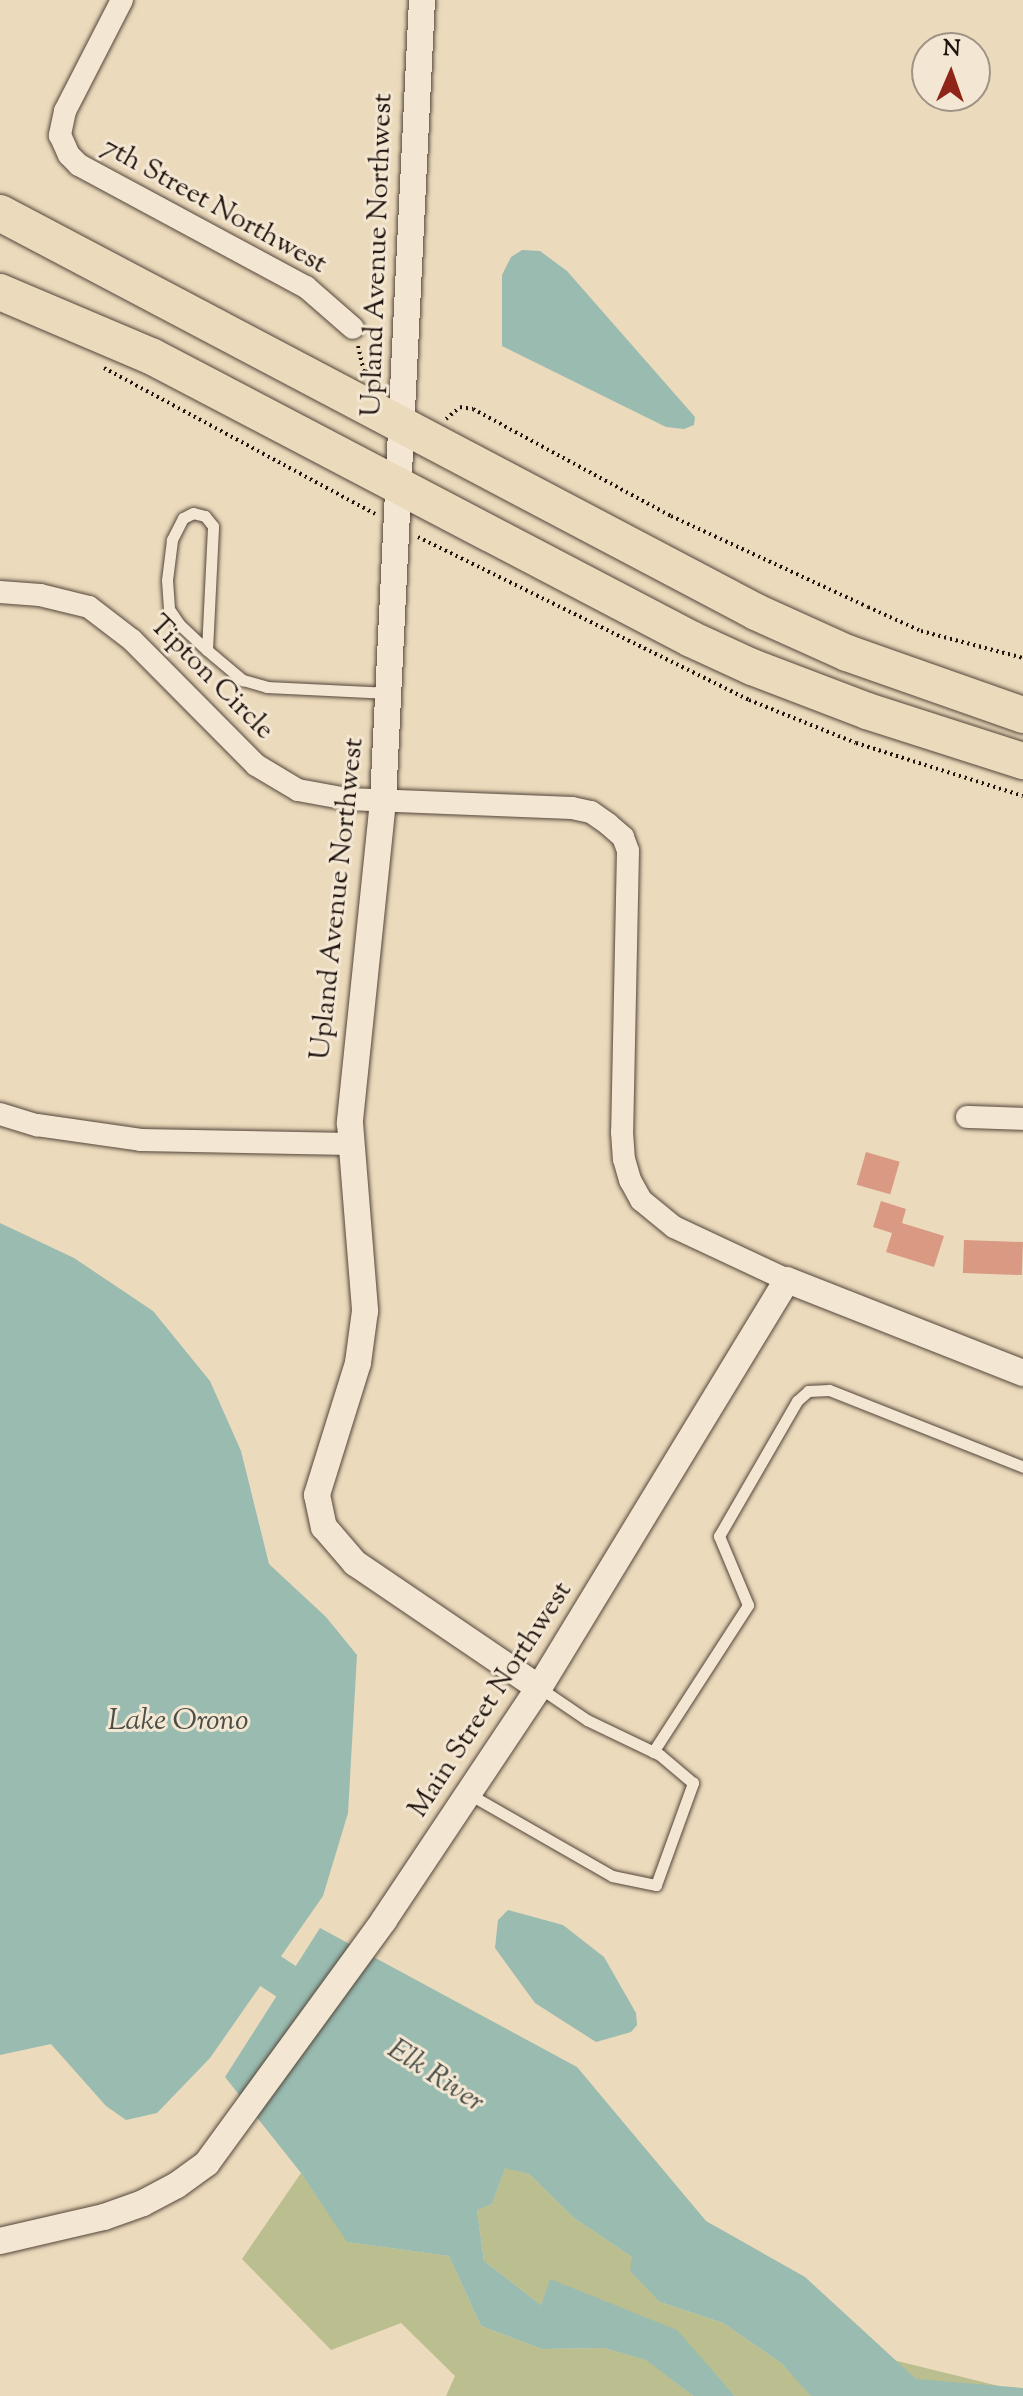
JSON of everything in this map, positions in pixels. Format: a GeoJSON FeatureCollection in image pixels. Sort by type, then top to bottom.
{"type":"FeatureCollection","features":[{"type":"Feature","properties":{"kind":"highway"},"geometry":{"type":"LineString","coordinates":[[0,213],[626,546],[802,634],[904,675],[1023,715]]}},
{"type":"Feature","properties":{"kind":"highway"},"geometry":{"type":"LineString","coordinates":[[0,292],[151,356],[398,488],[752,667],[867,711],[1023,761]]}},
{"type":"Feature","properties":{"kind":"street","name":"7th Street Northwest"},"geometry":{"type":"LineString","coordinates":[[122,0],[65,111],[60,128],[61,143],[79,165],[306,287],[353,328]]}},
{"type":"Feature","properties":{"kind":"street","name":"Upland Avenue Northwest"},"geometry":{"type":"LineString","coordinates":[[422,0],[383,801],[352,1091],[350,1144],[365,1311],[358,1363],[317,1495],[324,1527],[336,1545],[380,1582],[539,1688]]}},
{"type":"Feature","properties":{"kind":"street","name":"Tipton Circle"},"geometry":{"type":"LineString","coordinates":[[0,592],[40,595],[89,607],[132,640],[256,765],[298,790],[322,796],[383,801],[515,803],[572,808],[591,812],[623,837],[628,851],[622,1132],[624,1159],[630,1180],[655,1215],[787,1280]]}},
{"type":"Feature","properties":{"kind":"street"},"geometry":{"type":"LineString","coordinates":[[0,1114],[37,1125],[141,1140],[350,1144]]}},
{"type":"Feature","properties":{"kind":"street"},"geometry":{"type":"LineString","coordinates":[[967,1117],[1023,1119]]}},
{"type":"Feature","properties":{"kind":"street"},"geometry":{"type":"LineString","coordinates":[[787,1280],[1023,1373]]}},
{"type":"Feature","properties":{"kind":"street","name":"Main Street Northwest"},"geometry":{"type":"LineString","coordinates":[[0,2241],[104,2217],[143,2203],[177,2185],[207,2163],[384,1920],[539,1688],[787,1280]]}},
{"type":"Feature","properties":{"kind":"lane"},"geometry":{"type":"LineString","coordinates":[[207,650],[213,526],[205,516],[193,513],[183,518],[172,540],[167,580],[169,609],[207,650],[243,680],[267,687],[389,693]]}},
{"type":"Feature","properties":{"kind":"lane"},"geometry":{"type":"LineString","coordinates":[[653,1752],[748,1605],[719,1536],[797,1401],[808,1391],[829,1390],[1023,1467]]}},
{"type":"Feature","properties":{"kind":"lane"},"geometry":{"type":"LineString","coordinates":[[469,1794],[612,1876],[656,1885],[693,1783],[653,1752],[587,1720],[539,1688]]}},
{"type":"Feature","properties":{"kind":"path"},"geometry":{"type":"LineString","coordinates":[[98,365],[364,508]]}},
{"type":"Feature","properties":{"kind":"path"},"geometry":{"type":"LineString","coordinates":[[447,416],[460,407],[473,409],[671,516],[921,631],[1023,658]]}},
{"type":"Feature","properties":{"kind":"green space"},"geometry":{"type":"Polygon","coordinates":[[[505,2167],[529,2174],[574,2218],[632,2257],[660,2302],[723,2323],[781,2363],[792,2375],[808,2339],[1023,2392],[1023,2396],[735,2396],[676,2330],[550,2280],[541,2305],[484,2261],[477,2210],[492,2204],[505,2167]]]}},
{"type":"Feature","properties":{"kind":"green space"},"geometry":{"type":"Polygon","coordinates":[[[301,2173],[348,2242],[449,2256],[481,2326],[542,2349],[604,2348],[647,2360],[693,2396],[446,2396],[455,2376],[401,2323],[331,2350],[242,2259],[301,2173]]]}},
{"type":"Feature","properties":{"kind":"water"},"geometry":{"type":"Polygon","coordinates":[[[522,250],[540,251],[567,271],[695,417],[694,425],[684,429],[666,427],[502,346],[502,275],[511,257],[522,250]]]}},
{"type":"Feature","properties":{"kind":"water","name":"Lake Orono"},"geometry":{"type":"Polygon","coordinates":[[[0,1223],[74,1258],[153,1311],[210,1381],[241,1451],[269,1564],[326,1617],[357,1655],[348,1813],[323,1896],[210,2058],[157,2113],[126,2120],[106,2106],[51,2044],[0,2055],[0,1223]]]}},
{"type":"Feature","properties":{"kind":"water"},"geometry":{"type":"Polygon","coordinates":[[[508,1910],[563,1925],[604,1957],[636,2013],[637,2025],[631,2032],[596,2042],[535,2003],[495,1948],[498,1920],[508,1910]]]}},
{"type":"Feature","properties":{"kind":"water"},"geometry":{"type":"Polygon","coordinates":[[[320,1928],[577,2067],[706,2221],[805,2277],[916,2379],[1023,2388],[1023,2396],[811,2396],[781,2363],[723,2323],[660,2302],[630,2271],[632,2257],[574,2218],[529,2174],[505,2168],[492,2204],[477,2210],[484,2261],[541,2305],[550,2279],[677,2330],[735,2396],[693,2396],[646,2360],[604,2348],[542,2349],[481,2326],[449,2256],[347,2242],[301,2173],[225,2077],[320,1928]]]}},
{"type":"Feature","properties":{"kind":"building"},"geometry":{"type":"Polygon","coordinates":[[[866,1152],[900,1162],[890,1194],[857,1185],[866,1152]]]}},
{"type":"Feature","properties":{"kind":"building"},"geometry":{"type":"Polygon","coordinates":[[[881,1201],[906,1209],[902,1223],[944,1236],[934,1267],[886,1252],[892,1233],[873,1227],[881,1201]]]}},
{"type":"Feature","properties":{"kind":"building"},"geometry":{"type":"Polygon","coordinates":[[[964,1240],[1023,1242],[1022,1275],[963,1273],[964,1240]]]}},
{"type":"Feature","properties":{"kind":"waterway","name":"Elk River"},"geometry":{"type":"LineString","coordinates":[[231,1945],[328,2009]]}}]}
